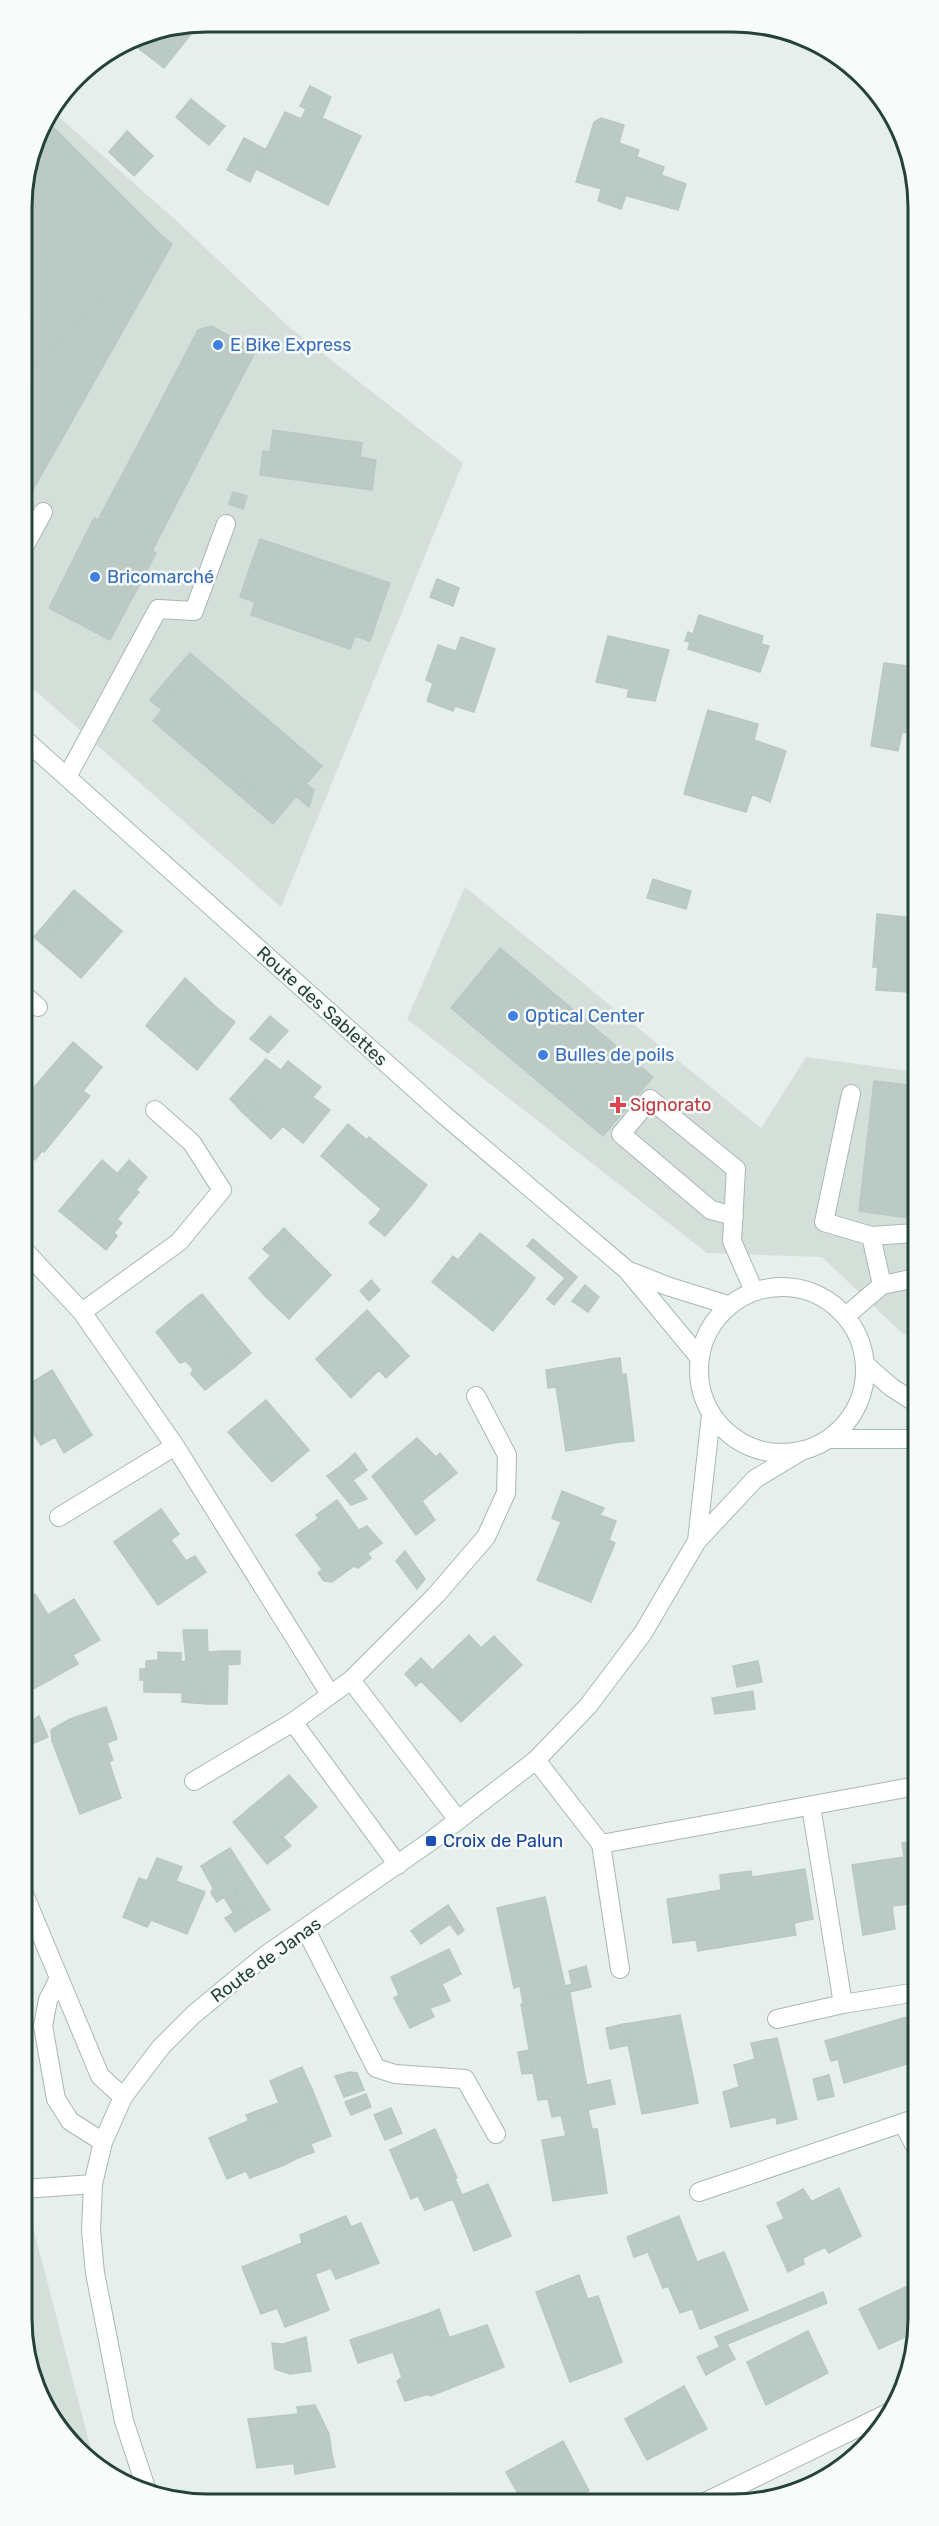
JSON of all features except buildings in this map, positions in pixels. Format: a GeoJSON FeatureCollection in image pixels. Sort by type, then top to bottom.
{"type":"FeatureCollection","features":[{"type":"Feature","properties":{"kind":"street"},"geometry":{"type":"LineString","coordinates":[[32,532],[43,512]]}},
{"type":"Feature","properties":{"kind":"street"},"geometry":{"type":"LineString","coordinates":[[67,777],[158,609],[194,611],[226,524]]}},
{"type":"Feature","properties":{"kind":"street","name":"Route des Sablettes"},"geometry":{"type":"LineString","coordinates":[[32,746],[443,1114],[627,1270]]}},
{"type":"Feature","properties":{"kind":"street"},"geometry":{"type":"LineString","coordinates":[[32,1002],[38,1007]]}},
{"type":"Feature","properties":{"kind":"street"},"geometry":{"type":"LineString","coordinates":[[851,1094],[824,1222],[871,1236],[908,1234]]}},
{"type":"Feature","properties":{"kind":"street"},"geometry":{"type":"LineString","coordinates":[[734,1216],[711,1210],[621,1134],[650,1099],[736,1169],[734,1216],[732,1241],[754,1291]]}},
{"type":"Feature","properties":{"kind":"street"},"geometry":{"type":"LineString","coordinates":[[82,1312],[179,1242],[222,1190],[192,1143],[155,1110]]}},
{"type":"Feature","properties":{"kind":"street"},"geometry":{"type":"LineString","coordinates":[[871,1236],[882,1285]]}},
{"type":"Feature","properties":{"kind":"street"},"geometry":{"type":"LineString","coordinates":[[32,1259],[82,1312],[175,1446],[330,1694]]}},
{"type":"Feature","properties":{"kind":"street"},"geometry":{"type":"LineString","coordinates":[[627,1270],[667,1286],[728,1305]]}},
{"type":"Feature","properties":{"kind":"street"},"geometry":{"type":"LineString","coordinates":[[627,1270],[699,1358]]}},
{"type":"Feature","properties":{"kind":"street"},"geometry":{"type":"LineString","coordinates":[[846,1316],[882,1285],[907,1280]]}},
{"type":"Feature","properties":{"kind":"street"},"geometry":{"type":"LineString","coordinates":[[779,1286],[804,1289],[827,1299],[846,1316],[856,1331],[866,1365],[864,1387],[856,1407],[844,1425],[829,1439],[803,1450],[777,1453],[751,1448],[729,1434],[711,1415],[700,1388],[699,1358],[709,1329],[728,1305],[754,1291],[779,1286]]}},
{"type":"Feature","properties":{"kind":"street"},"geometry":{"type":"LineString","coordinates":[[866,1365],[891,1387],[907,1398]]}},
{"type":"Feature","properties":{"kind":"street"},"geometry":{"type":"LineString","coordinates":[[195,1782],[293,1722],[351,1680],[436,1595],[486,1537],[506,1493],[507,1455],[476,1396]]}},
{"type":"Feature","properties":{"kind":"street","name":"Route de Janas"},"geometry":{"type":"LineString","coordinates":[[697,1540],[711,1415]]}},
{"type":"Feature","properties":{"kind":"street"},"geometry":{"type":"LineString","coordinates":[[829,1439],[907,1439]]}},
{"type":"Feature","properties":{"kind":"street"},"geometry":{"type":"LineString","coordinates":[[59,1517],[175,1446]]}},
{"type":"Feature","properties":{"kind":"street","name":"Route de Janas"},"geometry":{"type":"LineString","coordinates":[[144,2482],[123,2421],[95,2273],[91,2231],[93,2184],[103,2142],[123,2097],[161,2047],[193,2015],[267,1956],[398,1865],[536,1760],[588,1706],[643,1633],[697,1540],[755,1479],[803,1450]]}},
{"type":"Feature","properties":{"kind":"street"},"geometry":{"type":"LineString","coordinates":[[351,1680],[458,1820]]}},
{"type":"Feature","properties":{"kind":"street"},"geometry":{"type":"LineString","coordinates":[[293,1722],[398,1865]]}},
{"type":"Feature","properties":{"kind":"street"},"geometry":{"type":"LineString","coordinates":[[536,1760],[601,1844],[620,1969]]}},
{"type":"Feature","properties":{"kind":"street"},"geometry":{"type":"LineString","coordinates":[[601,1844],[907,1788]]}},
{"type":"Feature","properties":{"kind":"street"},"geometry":{"type":"LineString","coordinates":[[811,1806],[843,2004]]}},
{"type":"Feature","properties":{"kind":"street"},"geometry":{"type":"LineString","coordinates":[[32,1925],[100,2076],[123,2097]]}},
{"type":"Feature","properties":{"kind":"street"},"geometry":{"type":"LineString","coordinates":[[306,1930],[376,2068],[395,2074],[465,2079],[496,2134]]}},
{"type":"Feature","properties":{"kind":"street"},"geometry":{"type":"LineString","coordinates":[[58,1980],[48,2000],[44,2026],[56,2099],[70,2121],[103,2142]]}},
{"type":"Feature","properties":{"kind":"street"},"geometry":{"type":"LineString","coordinates":[[777,2019],[843,2004],[907,1993]]}},
{"type":"Feature","properties":{"kind":"street"},"geometry":{"type":"LineString","coordinates":[[699,2192],[907,2122]]}},
{"type":"Feature","properties":{"kind":"street"},"geometry":{"type":"LineString","coordinates":[[32,2188],[93,2184]]}},
{"type":"Feature","properties":{"kind":"street"},"geometry":{"type":"LineString","coordinates":[[721,2494],[876,2419]]}},
{"type":"Feature","properties":{"kind":"shaded area"},"geometry":{"type":"Polygon","coordinates":[[[57,115],[180,224],[289,327],[463,463],[281,907],[32,688],[32,195],[37,161],[57,115]]]}},
{"type":"Feature","properties":{"kind":"shaded area"},"geometry":{"type":"Polygon","coordinates":[[[465,887],[761,1128],[806,1057],[908,1071],[907,1335],[903,1334],[822,1257],[707,1253],[407,1019],[465,887]]]}},
{"type":"Feature","properties":{"kind":"shaded area"},"geometry":{"type":"Polygon","coordinates":[[[32,2223],[91,2450],[68,2426],[55,2407],[37,2365],[32,2319],[32,2223]]]}},
{"type":"Feature","properties":{"kind":"place","name":"E Bike Express"},"geometry":{"type":"Point","coordinates":[218,345]}},
{"type":"Feature","properties":{"kind":"place","name":"Bricomarché"},"geometry":{"type":"Point","coordinates":[95,577]}},
{"type":"Feature","properties":{"kind":"place","name":"Optical Center"},"geometry":{"type":"Point","coordinates":[513,1016]}},
{"type":"Feature","properties":{"kind":"place","name":"Bulles de poils"},"geometry":{"type":"Point","coordinates":[543,1055]}},
{"type":"Feature","properties":{"kind":"place","name":"Signorato"},"geometry":{"type":"Point","coordinates":[618,1105]}},
{"type":"Feature","properties":{"kind":"place","name":"Croix de Palun"},"geometry":{"type":"Point","coordinates":[431,1841]}}]}
